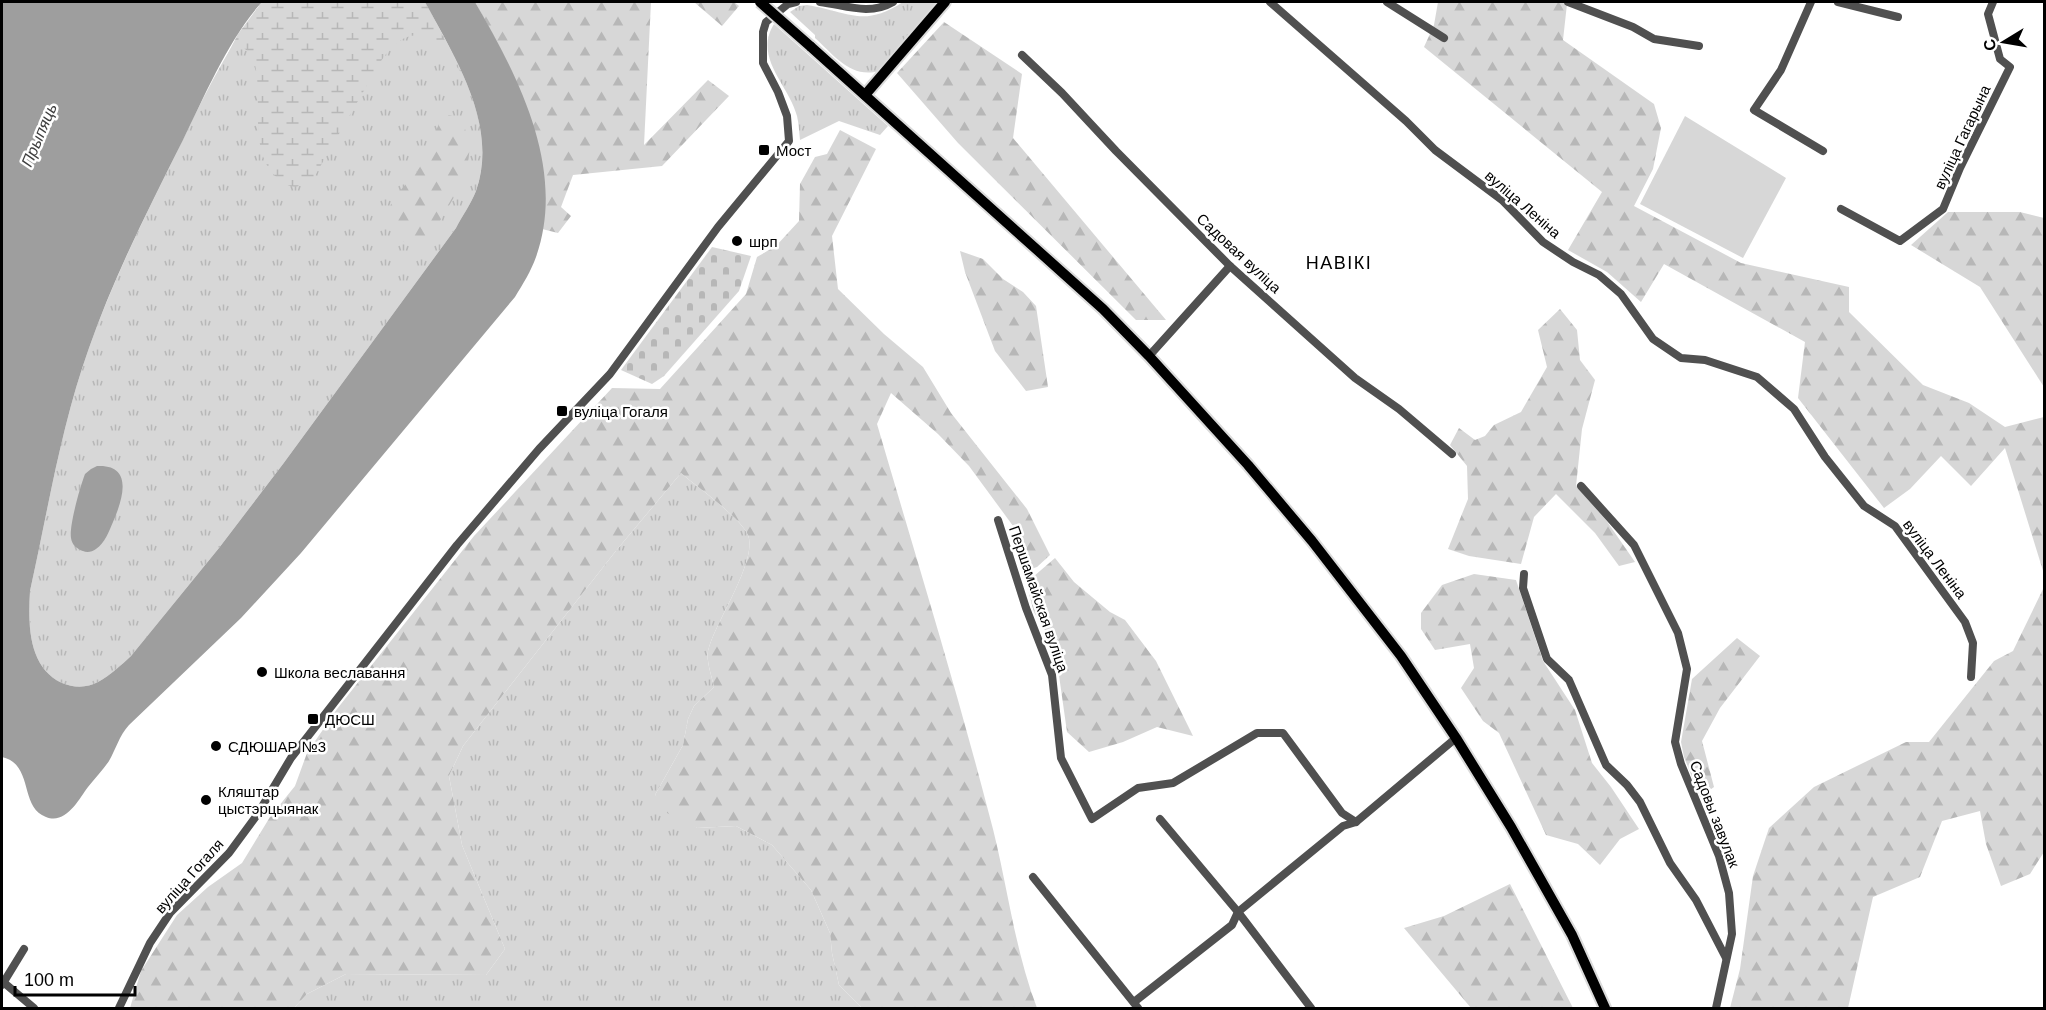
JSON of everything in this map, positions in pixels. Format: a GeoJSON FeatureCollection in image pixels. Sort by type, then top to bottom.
{"type":"FeatureCollection","features":[{"type":"Feature","properties":{"kind":"main road"},"geometry":{"type":"LineString","coordinates":[[760,2],[1071,279],[1149,356],[1248,465],[1312,541],[1401,656],[1456,738],[1511,827],[1572,934],[1605,1008]]}},
{"type":"Feature","properties":{"kind":"main road"},"geometry":{"type":"LineString","coordinates":[[865,95],[945,2]]}},
{"type":"Feature","properties":{"kind":"street","name":"вуліца Гогаля"},"geometry":{"type":"LineString","coordinates":[[119,1008],[150,944],[170,913],[229,853],[257,815],[291,758],[457,545],[539,449],[610,374],[718,227],[781,153],[789,141],[787,116],[763,63],[763,32],[766,22],[789,4],[796,2]]}},
{"type":"Feature","properties":{"kind":"street"},"geometry":{"type":"LineString","coordinates":[[820,2],[856,9],[875,9],[893,2]]}},
{"type":"Feature","properties":{"kind":"street","name":"вуліца Леніна"},"geometry":{"type":"LineString","coordinates":[[1270,2],[1406,121],[1435,150],[1502,200],[1544,242],[1573,262],[1599,275],[1621,294],[1653,339],[1681,358],[1705,360],[1757,377],[1794,409],[1825,457],[1864,506],[1895,526],[1965,622],[1973,643],[1971,677]]}},
{"type":"Feature","properties":{"kind":"street"},"geometry":{"type":"LineString","coordinates":[[1387,2],[1444,38]]}},
{"type":"Feature","properties":{"kind":"street"},"geometry":{"type":"LineString","coordinates":[[1568,2],[1633,27],[1654,39],[1699,46]]}},
{"type":"Feature","properties":{"kind":"street"},"geometry":{"type":"LineString","coordinates":[[1811,2],[1781,70],[1754,110],[1823,151]]}},
{"type":"Feature","properties":{"kind":"street"},"geometry":{"type":"LineString","coordinates":[[1838,2],[1898,17]]}},
{"type":"Feature","properties":{"kind":"street","name":"вуліца Гагарына"},"geometry":{"type":"LineString","coordinates":[[1841,209],[1900,240],[1943,209],[1960,168],[2010,67],[2000,59],[1988,14],[1994,2]]}},
{"type":"Feature","properties":{"kind":"street","name":"Садовая вуліца"},"geometry":{"type":"LineString","coordinates":[[1022,55],[1062,93],[1230,266],[1355,378],[1399,410],[1452,454]]}},
{"type":"Feature","properties":{"kind":"street"},"geometry":{"type":"LineString","coordinates":[[1149,356],[1230,266]]}},
{"type":"Feature","properties":{"kind":"street","name":"Садовы завулак"},"geometry":{"type":"LineString","coordinates":[[1581,486],[1634,545],[1678,633],[1687,669],[1675,742],[1681,764],[1719,856],[1729,893],[1732,934],[1716,1008]]}},
{"type":"Feature","properties":{"kind":"street","name":"Першамайская вуліца"},"geometry":{"type":"LineString","coordinates":[[998,520],[1026,608],[1052,675],[1061,758],[1092,819],[1138,788],[1173,783],[1257,733],[1283,733],[1342,813],[1356,822]]}},
{"type":"Feature","properties":{"kind":"street"},"geometry":{"type":"LineString","coordinates":[[1524,574],[1523,588],[1547,659],[1569,680],[1606,765],[1628,786],[1640,802],[1670,863],[1696,900],[1727,958]]}},
{"type":"Feature","properties":{"kind":"street"},"geometry":{"type":"LineString","coordinates":[[1033,877],[1136,1005],[1232,925],[1238,912],[1343,826],[1356,822],[1456,738]]}},
{"type":"Feature","properties":{"kind":"street"},"geometry":{"type":"LineString","coordinates":[[1160,819],[1238,912],[1311,1008]]}},
{"type":"Feature","properties":{"kind":"street"},"geometry":{"type":"LineString","coordinates":[[24,949],[2,983],[34,1008]]}},
{"type":"Feature","properties":{"kind":"green space"},"geometry":{"type":"Polygon","coordinates":[[[262,2],[425,2],[460,69],[478,117],[482,141],[482,166],[476,191],[456,228],[283,464],[219,548],[131,656],[112,673],[94,684],[80,687],[67,685],[51,676],[36,656],[30,630],[29,604],[49,499],[70,407],[98,323],[141,224],[216,75],[237,38],[262,2]]]}},
{"type":"Feature","properties":{"kind":"green space"},"geometry":{"type":"Polygon","coordinates":[[[262,2],[425,2],[463,75],[435,43],[425,37],[404,38],[381,61],[313,179],[298,186],[288,185],[272,173],[264,160],[258,129],[257,80],[252,57],[242,47],[232,51],[224,61],[238,34],[262,2]]]}},
{"type":"Feature","properties":{"kind":"green space"},"geometry":{"type":"Polygon","coordinates":[[[475,2],[651,2],[644,145],[708,80],[729,96],[662,166],[573,175],[561,207],[571,216],[558,233],[542,229],[544,199],[537,139],[516,83],[475,2]]]}},
{"type":"Feature","properties":{"kind":"green space"},"geometry":{"type":"Polygon","coordinates":[[[694,2],[734,2],[739,6],[722,26],[694,2]]]}},
{"type":"Feature","properties":{"kind":"green space"},"geometry":{"type":"Polygon","coordinates":[[[903,2],[940,2],[879,71],[869,73],[851,69],[836,58],[790,12],[799,6],[807,5],[856,16],[866,16],[889,10],[903,2]]]}},
{"type":"Feature","properties":{"kind":"green space"},"geometry":{"type":"Polygon","coordinates":[[[1438,2],[1560,2],[1567,4],[1563,40],[1654,104],[1661,128],[1653,169],[1634,206],[1741,263],[1849,287],[1849,312],[1923,385],[1969,403],[2005,427],[2044,417],[2044,574],[2005,448],[1971,486],[1941,456],[1910,489],[1884,508],[1798,398],[1805,342],[1664,264],[1641,302],[1607,272],[1568,250],[1602,192],[1424,47],[1434,25],[1438,2]]]}},
{"type":"Feature","properties":{"kind":"green space"},"geometry":{"type":"Polygon","coordinates":[[[944,22],[1022,74],[1013,138],[1166,320],[1136,320],[958,143],[897,73],[944,22]]]}},
{"type":"Feature","properties":{"kind":"green space"},"geometry":{"type":"Polygon","coordinates":[[[774,24],[888,126],[880,135],[839,121],[800,140],[798,119],[793,105],[770,60],[769,36],[774,24]]]}},
{"type":"Feature","properties":{"kind":"green space"},"geometry":{"type":"Polygon","coordinates":[[[449,115],[461,122],[469,140],[468,164],[464,176],[453,199],[429,237],[418,244],[406,243],[392,232],[388,223],[391,205],[421,165],[442,119],[449,115]]]}},
{"type":"Feature","properties":{"kind":"green space"},"geometry":{"type":"Polygon","coordinates":[[[1685,116],[1786,178],[1743,258],[1640,204],[1685,116]]]}},
{"type":"Feature","properties":{"kind":"green space"},"geometry":{"type":"Polygon","coordinates":[[[840,130],[876,149],[832,236],[838,289],[884,334],[923,367],[951,413],[1027,509],[1050,555],[1037,567],[1028,570],[1019,534],[969,466],[938,434],[891,393],[877,424],[976,765],[1022,960],[1037,1008],[862,1008],[839,985],[830,933],[811,890],[772,845],[736,826],[697,828],[667,813],[655,795],[683,745],[688,719],[694,706],[714,687],[708,664],[708,651],[742,575],[749,546],[748,535],[736,520],[681,473],[615,552],[463,746],[449,776],[462,845],[505,949],[486,975],[346,974],[307,994],[294,1008],[130,1008],[141,971],[177,915],[208,887],[242,863],[270,817],[295,786],[307,753],[337,709],[474,536],[612,388],[660,389],[746,294],[757,257],[776,246],[799,221],[800,184],[815,157],[827,154],[840,130]]]}},
{"type":"Feature","properties":{"kind":"green space"},"geometry":{"type":"Polygon","coordinates":[[[1948,212],[2020,212],[2044,218],[2044,387],[1980,287],[1911,245],[1948,212]]]}},
{"type":"Feature","properties":{"kind":"green space"},"geometry":{"type":"Polygon","coordinates":[[[712,247],[751,256],[739,291],[664,376],[652,384],[621,370],[712,247]]]}},
{"type":"Feature","properties":{"kind":"green space"},"geometry":{"type":"Polygon","coordinates":[[[960,251],[983,259],[1003,279],[1023,292],[1036,306],[1048,387],[1026,391],[995,351],[965,272],[960,251]]]}},
{"type":"Feature","properties":{"kind":"green space"},"geometry":{"type":"Polygon","coordinates":[[[1560,309],[1577,330],[1580,360],[1595,380],[1582,429],[1576,486],[1606,520],[1635,562],[1619,566],[1595,533],[1556,494],[1534,517],[1521,564],[1469,556],[1448,549],[1468,499],[1467,466],[1450,445],[1459,428],[1475,440],[1485,436],[1494,425],[1521,412],[1547,367],[1538,330],[1560,309]]]}},
{"type":"Feature","properties":{"kind":"green space"},"geometry":{"type":"Polygon","coordinates":[[[681,473],[718,502],[736,520],[748,535],[749,546],[742,575],[708,651],[708,664],[714,687],[694,706],[688,719],[683,745],[655,795],[697,828],[736,826],[772,845],[811,890],[830,933],[839,985],[862,1008],[294,1008],[307,994],[346,974],[486,975],[505,949],[462,845],[449,776],[463,746],[615,552],[681,473]]]}},
{"type":"Feature","properties":{"kind":"green space"},"geometry":{"type":"Polygon","coordinates":[[[1055,558],[1074,582],[1110,612],[1125,620],[1156,661],[1193,736],[1157,727],[1123,742],[1089,752],[1067,732],[1055,647],[1034,612],[1026,583],[1055,558]]]}},
{"type":"Feature","properties":{"kind":"green space"},"geometry":{"type":"Polygon","coordinates":[[[1474,574],[1516,580],[1543,661],[1575,710],[1592,763],[1639,829],[1620,839],[1600,865],[1578,844],[1546,835],[1499,733],[1483,721],[1461,688],[1474,668],[1470,644],[1435,650],[1421,629],[1421,613],[1442,585],[1474,574]]]}},
{"type":"Feature","properties":{"kind":"green space"},"geometry":{"type":"Polygon","coordinates":[[[2044,587],[2044,852],[2030,874],[2001,886],[1986,844],[1980,811],[1942,821],[1920,877],[1873,897],[1848,1008],[1730,1008],[1740,969],[1753,876],[1769,828],[1814,787],[1906,742],[1929,742],[1994,661],[2013,651],[2044,587]]]}},
{"type":"Feature","properties":{"kind":"green space"},"geometry":{"type":"Polygon","coordinates":[[[1737,638],[1760,656],[1720,708],[1702,741],[1714,787],[1700,797],[1684,757],[1681,742],[1692,679],[1737,638]]]}},
{"type":"Feature","properties":{"kind":"green space"},"geometry":{"type":"Polygon","coordinates":[[[1510,884],[1573,1008],[1471,1008],[1404,928],[1444,916],[1510,884]]]}},
{"type":"Feature","properties":{"kind":"water","name":"Прыпяць"},"geometry":{"type":"Polygon","coordinates":[[[2,2],[262,2],[239,32],[218,68],[133,242],[99,321],[70,407],[49,499],[29,604],[30,630],[36,656],[51,676],[67,685],[80,687],[94,684],[112,673],[131,656],[219,548],[283,464],[456,228],[472,201],[482,166],[482,142],[478,117],[460,69],[425,2],[475,2],[521,92],[542,157],[546,190],[544,224],[536,257],[515,297],[301,553],[241,618],[129,725],[109,761],[76,804],[66,814],[53,818],[38,812],[32,804],[19,768],[12,761],[2,757],[2,2]]]}},
{"type":"Feature","properties":{"kind":"water"},"geometry":{"type":"Polygon","coordinates":[[[97,466],[109,467],[117,471],[123,485],[122,495],[104,540],[94,550],[86,552],[72,543],[71,532],[85,474],[97,466]]]}},
{"type":"Feature","properties":{"kind":"place","name":"Мост"},"geometry":{"type":"Point","coordinates":[764,150]}},
{"type":"Feature","properties":{"kind":"place","name":"шрп"},"geometry":{"type":"Point","coordinates":[737,241]}},
{"type":"Feature","properties":{"kind":"place","name":"вуліца Гогаля"},"geometry":{"type":"Point","coordinates":[562,411]}},
{"type":"Feature","properties":{"kind":"place","name":"Школа веславання"},"geometry":{"type":"Point","coordinates":[262,672]}},
{"type":"Feature","properties":{"kind":"place","name":"ДЮСШ"},"geometry":{"type":"Point","coordinates":[313,719]}},
{"type":"Feature","properties":{"kind":"place","name":"СДЮШАР №3"},"geometry":{"type":"Point","coordinates":[216,746]}},
{"type":"Feature","properties":{"kind":"place","name":"Кляштар цыстэрцыянак"},"geometry":{"type":"Point","coordinates":[206,800]}},
{"type":"Feature","properties":{"kind":"district","name":"НАВІКІ"},"geometry":{"type":"Point","coordinates":[1339,263]}}]}
